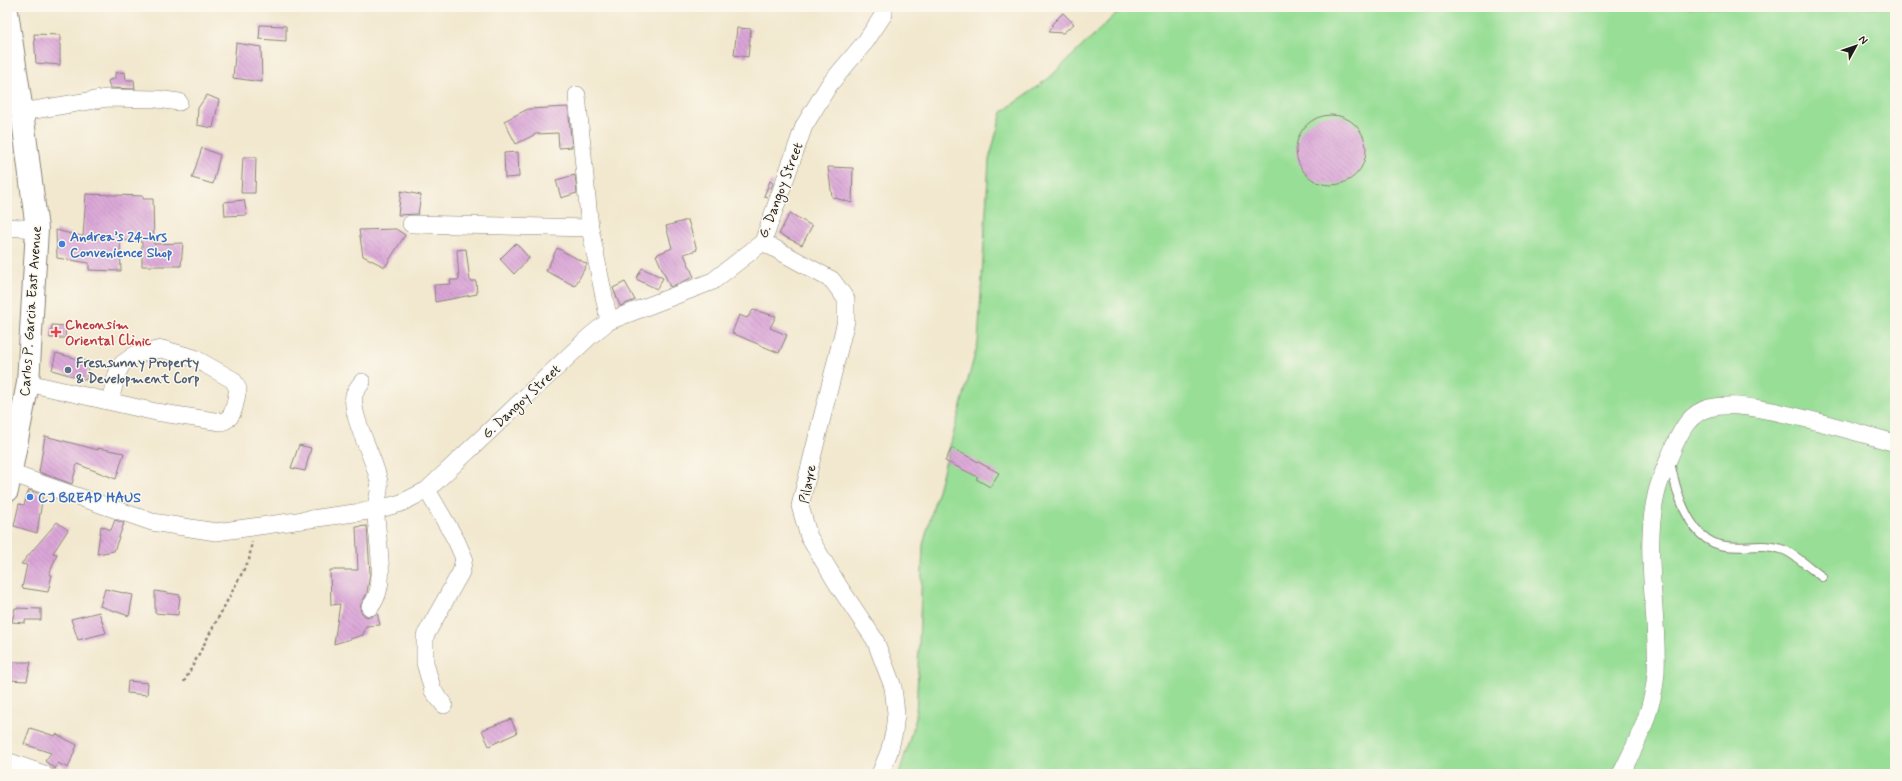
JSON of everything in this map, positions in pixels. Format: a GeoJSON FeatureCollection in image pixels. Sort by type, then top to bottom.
{"type":"FeatureCollection","features":[{"type":"Feature","properties":{"kind":"main road","name":"Carlos P. Garcia East Avenue"},"geometry":{"type":"LineString","coordinates":[[7,12],[37,229],[28,383],[8,482]]}},
{"type":"Feature","properties":{"kind":"street","name":"G. Dangoy Street"},"geometry":{"type":"LineString","coordinates":[[8,482],[152,522],[216,532],[376,510],[400,503],[427,490],[590,336],[609,321],[713,281],[763,242],[804,126],[829,85],[866,41],[884,14],[884,7]]}},
{"type":"Feature","properties":{"kind":"street"},"geometry":{"type":"LineString","coordinates":[[577,95],[590,228],[609,321]]}},
{"type":"Feature","properties":{"kind":"street"},"geometry":{"type":"LineString","coordinates":[[22,112],[107,98],[157,99],[179,102]]}},
{"type":"Feature","properties":{"kind":"street"},"geometry":{"type":"LineString","coordinates":[[411,224],[590,228]]}},
{"type":"Feature","properties":{"kind":"street"},"geometry":{"type":"LineString","coordinates":[[7,227],[37,229]]}},
{"type":"Feature","properties":{"kind":"street","name":"Pilayre"},"geometry":{"type":"LineString","coordinates":[[763,242],[832,280],[846,299],[846,321],[800,506],[809,537],[838,585],[875,640],[893,687],[896,713],[894,732],[889,752],[880,774]]}},
{"type":"Feature","properties":{"kind":"street"},"geometry":{"type":"LineString","coordinates":[[28,383],[110,400],[156,412],[221,422],[226,422],[231,418],[238,389],[233,380],[194,358],[162,349],[136,354],[122,364],[117,374],[110,400]]}},
{"type":"Feature","properties":{"kind":"street"},"geometry":{"type":"LineString","coordinates":[[362,382],[354,394],[357,416],[380,483],[376,510],[379,546],[379,573],[376,600],[370,607]]}},
{"type":"Feature","properties":{"kind":"street"},"geometry":{"type":"LineString","coordinates":[[1621,774],[1652,701],[1656,672],[1651,539],[1657,492],[1669,458],[1684,425],[1697,414],[1708,408],[1727,405],[1793,415],[1895,443]]}},
{"type":"Feature","properties":{"kind":"street"},"geometry":{"type":"LineString","coordinates":[[427,490],[456,540],[464,558],[461,572],[425,636],[425,663],[433,692],[444,705]]}},
{"type":"Feature","properties":{"kind":"street"},"geometry":{"type":"LineString","coordinates":[[7,761],[44,774]]}},
{"type":"Feature","properties":{"kind":"lane"},"geometry":{"type":"LineString","coordinates":[[1669,458],[1679,499],[1689,519],[1701,533],[1715,544],[1727,546],[1758,545],[1785,550],[1822,576]]}},
{"type":"Feature","properties":{"kind":"path"},"geometry":{"type":"LineString","coordinates":[[184,682],[249,560],[254,527]]}},
{"type":"Feature","properties":{"kind":"green space"},"geometry":{"type":"Polygon","coordinates":[[[1123,7],[1895,7],[1895,774],[899,774],[916,718],[923,545],[978,343],[989,160],[1002,112],[1049,78],[1123,7]]]}},
{"type":"Feature","properties":{"kind":"building"},"geometry":{"type":"Polygon","coordinates":[[[1063,13],[1074,24],[1063,33],[1048,32],[1053,26],[1051,25],[1063,13]]]}},
{"type":"Feature","properties":{"kind":"building"},"geometry":{"type":"Polygon","coordinates":[[[260,25],[286,26],[286,41],[259,39],[260,25]]]}},
{"type":"Feature","properties":{"kind":"building"},"geometry":{"type":"Polygon","coordinates":[[[737,28],[751,29],[748,57],[734,55],[737,28]]]}},
{"type":"Feature","properties":{"kind":"building"},"geometry":{"type":"Polygon","coordinates":[[[34,34],[60,35],[60,65],[36,63],[34,34]]]}},
{"type":"Feature","properties":{"kind":"building"},"geometry":{"type":"Polygon","coordinates":[[[236,43],[261,47],[262,82],[233,78],[236,43]]]}},
{"type":"Feature","properties":{"kind":"building"},"geometry":{"type":"Polygon","coordinates":[[[125,72],[126,80],[134,80],[135,89],[110,88],[108,81],[115,78],[115,73],[125,72]]]}},
{"type":"Feature","properties":{"kind":"building"},"geometry":{"type":"Polygon","coordinates":[[[207,95],[219,100],[213,128],[197,125],[198,108],[207,95]]]}},
{"type":"Feature","properties":{"kind":"building"},"geometry":{"type":"Polygon","coordinates":[[[568,107],[572,147],[559,148],[558,133],[536,134],[516,144],[504,121],[528,109],[568,107]]]}},
{"type":"Feature","properties":{"kind":"building"},"geometry":{"type":"Polygon","coordinates":[[[1324,115],[1338,115],[1351,121],[1360,130],[1364,136],[1366,150],[1364,164],[1356,175],[1345,183],[1338,185],[1324,185],[1317,183],[1306,175],[1298,164],[1296,157],[1296,143],[1298,136],[1306,125],[1317,117],[1324,115]]]}},
{"type":"Feature","properties":{"kind":"building"},"geometry":{"type":"Polygon","coordinates":[[[202,148],[220,155],[213,184],[192,178],[202,148]]]}},
{"type":"Feature","properties":{"kind":"building"},"geometry":{"type":"Polygon","coordinates":[[[518,152],[519,177],[505,178],[504,153],[518,152]]]}},
{"type":"Feature","properties":{"kind":"building"},"geometry":{"type":"Polygon","coordinates":[[[243,157],[256,157],[255,193],[241,193],[243,157]]]}},
{"type":"Feature","properties":{"kind":"building"},"geometry":{"type":"Polygon","coordinates":[[[828,167],[853,168],[852,203],[832,197],[828,167]]]}},
{"type":"Feature","properties":{"kind":"building"},"geometry":{"type":"Polygon","coordinates":[[[575,175],[577,193],[561,198],[556,180],[575,175]]]}},
{"type":"Feature","properties":{"kind":"building"},"geometry":{"type":"Polygon","coordinates":[[[770,181],[773,183],[768,197],[764,196],[770,181]]]}},
{"type":"Feature","properties":{"kind":"building"},"geometry":{"type":"Polygon","coordinates":[[[401,191],[421,195],[418,214],[398,215],[401,191]]]}},
{"type":"Feature","properties":{"kind":"building"},"geometry":{"type":"Polygon","coordinates":[[[86,194],[143,196],[143,199],[153,199],[154,244],[183,243],[181,266],[142,266],[142,242],[120,240],[121,271],[89,270],[89,263],[57,258],[56,230],[83,237],[86,194]]]}},
{"type":"Feature","properties":{"kind":"building"},"geometry":{"type":"Polygon","coordinates":[[[244,200],[247,215],[225,216],[224,202],[244,200]]]}},
{"type":"Feature","properties":{"kind":"building"},"geometry":{"type":"Polygon","coordinates":[[[790,213],[812,226],[802,245],[779,234],[790,213]]]}},
{"type":"Feature","properties":{"kind":"building"},"geometry":{"type":"Polygon","coordinates":[[[688,220],[697,250],[684,254],[694,277],[670,287],[656,255],[672,248],[666,226],[688,220]]]}},
{"type":"Feature","properties":{"kind":"building"},"geometry":{"type":"Polygon","coordinates":[[[396,229],[405,235],[385,267],[363,256],[359,230],[396,229]]]}},
{"type":"Feature","properties":{"kind":"building"},"geometry":{"type":"Polygon","coordinates":[[[516,243],[529,258],[514,274],[500,259],[516,243]]]}},
{"type":"Feature","properties":{"kind":"building"},"geometry":{"type":"Polygon","coordinates":[[[557,248],[587,264],[575,286],[546,271],[557,248]]]}},
{"type":"Feature","properties":{"kind":"building"},"geometry":{"type":"Polygon","coordinates":[[[466,249],[470,281],[476,281],[477,294],[435,302],[434,285],[451,284],[450,280],[459,280],[457,250],[466,249]]]}},
{"type":"Feature","properties":{"kind":"building"},"geometry":{"type":"Polygon","coordinates":[[[642,268],[663,278],[657,289],[636,279],[642,268]]]}},
{"type":"Feature","properties":{"kind":"building"},"geometry":{"type":"Polygon","coordinates":[[[625,282],[635,300],[620,306],[613,288],[625,282]]]}},
{"type":"Feature","properties":{"kind":"building"},"geometry":{"type":"Polygon","coordinates":[[[753,310],[776,316],[770,328],[787,335],[779,353],[732,333],[739,315],[747,318],[753,310]]]}},
{"type":"Feature","properties":{"kind":"building"},"geometry":{"type":"Polygon","coordinates":[[[52,325],[66,326],[65,338],[50,338],[52,325]]]}},
{"type":"Feature","properties":{"kind":"building"},"geometry":{"type":"Polygon","coordinates":[[[56,353],[89,362],[86,380],[52,370],[56,353]]]}},
{"type":"Feature","properties":{"kind":"building"},"geometry":{"type":"Polygon","coordinates":[[[45,436],[98,450],[98,448],[124,453],[116,479],[77,464],[72,484],[39,472],[45,436]]]}},
{"type":"Feature","properties":{"kind":"building"},"geometry":{"type":"Polygon","coordinates":[[[299,445],[311,448],[305,471],[291,468],[299,445]]]}},
{"type":"Feature","properties":{"kind":"building"},"geometry":{"type":"Polygon","coordinates":[[[952,448],[999,473],[990,487],[976,479],[978,477],[945,461],[952,448]]]}},
{"type":"Feature","properties":{"kind":"building"},"geometry":{"type":"Polygon","coordinates":[[[29,490],[43,495],[37,533],[14,526],[19,504],[24,505],[29,490]]]}},
{"type":"Feature","properties":{"kind":"building"},"geometry":{"type":"Polygon","coordinates":[[[115,520],[124,523],[114,551],[97,554],[101,526],[111,530],[115,520]]]}},
{"type":"Feature","properties":{"kind":"building"},"geometry":{"type":"Polygon","coordinates":[[[57,522],[68,530],[53,553],[57,554],[49,575],[52,575],[48,592],[22,588],[27,565],[21,564],[57,522]]]}},
{"type":"Feature","properties":{"kind":"building"},"geometry":{"type":"Polygon","coordinates":[[[367,526],[370,573],[367,593],[360,607],[361,612],[365,616],[370,617],[377,613],[380,625],[366,626],[363,635],[334,644],[340,604],[331,605],[330,570],[358,570],[356,527],[367,526]]]}},
{"type":"Feature","properties":{"kind":"building"},"geometry":{"type":"Polygon","coordinates":[[[105,589],[133,595],[129,616],[100,606],[105,589]]]}},
{"type":"Feature","properties":{"kind":"building"},"geometry":{"type":"Polygon","coordinates":[[[155,591],[180,595],[178,615],[155,613],[155,591]]]}},
{"type":"Feature","properties":{"kind":"building"},"geometry":{"type":"Polygon","coordinates":[[[15,608],[41,609],[41,620],[25,620],[25,623],[12,622],[15,608]]]}},
{"type":"Feature","properties":{"kind":"building"},"geometry":{"type":"Polygon","coordinates":[[[99,612],[106,633],[78,640],[71,619],[99,612]]]}},
{"type":"Feature","properties":{"kind":"building"},"geometry":{"type":"Polygon","coordinates":[[[7,662],[31,662],[27,681],[7,680],[7,662]]]}},
{"type":"Feature","properties":{"kind":"building"},"geometry":{"type":"Polygon","coordinates":[[[128,681],[148,683],[147,695],[127,693],[128,681]]]}},
{"type":"Feature","properties":{"kind":"building"},"geometry":{"type":"Polygon","coordinates":[[[511,719],[517,733],[489,746],[482,730],[511,719]]]}},
{"type":"Feature","properties":{"kind":"building"},"geometry":{"type":"Polygon","coordinates":[[[30,728],[55,736],[56,734],[77,745],[68,768],[58,763],[55,769],[45,761],[51,753],[24,744],[30,728]]]}},
{"type":"Feature","properties":{"kind":"place","name":"Andrea’s 24-hrs Convenience Shop"},"geometry":{"type":"Point","coordinates":[62,244]}},
{"type":"Feature","properties":{"kind":"place","name":"Cheonsim Oriental Clinic"},"geometry":{"type":"Point","coordinates":[56,332]}},
{"type":"Feature","properties":{"kind":"place","name":"Freshsunny Property & Development Corp"},"geometry":{"type":"Point","coordinates":[68,370]}},
{"type":"Feature","properties":{"kind":"place","name":"CJ BREAD HAUS"},"geometry":{"type":"Point","coordinates":[30,497]}}]}
